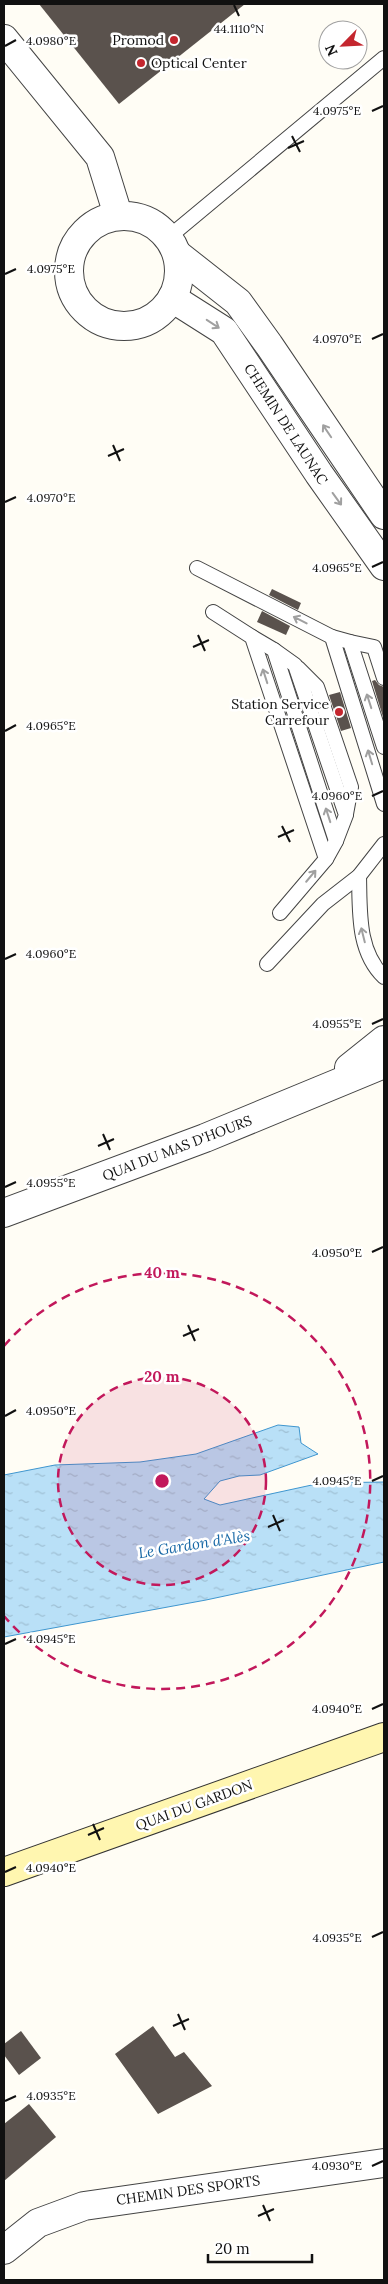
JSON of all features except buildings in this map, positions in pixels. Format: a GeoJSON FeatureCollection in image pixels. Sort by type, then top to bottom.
{"type":"FeatureCollection","features":[{"type":"Feature","properties":{"kind":"main road","name":"QUAI DU GARDON"},"geometry":{"type":"LineString","coordinates":[[4,1872],[384,1737]]}},
{"type":"Feature","properties":{"kind":"street"},"geometry":{"type":"LineString","coordinates":[[4,39],[100,157],[118,215]]}},
{"type":"Feature","properties":{"kind":"street"},"geometry":{"type":"LineString","coordinates":[[173,245],[180,271],[177,289],[160,314],[149,321],[132,326],[116,326],[100,321],[86,311],[75,298],[70,273],[73,248],[84,232],[99,221],[118,215],[137,217],[154,224],[173,245],[238,302],[383,511]]}},
{"type":"Feature","properties":{"kind":"street","name":"CHEMIN DE LAUNAC"},"geometry":{"type":"LineString","coordinates":[[172,298],[224,331],[319,474],[384,566]]}},
{"type":"Feature","properties":{"kind":"street","name":"QUAI DU MAS D'HOURS"},"geometry":{"type":"LineString","coordinates":[[320,1091],[384,1040]]}},
{"type":"Feature","properties":{"kind":"street","name":"QUAI DU MAS D'HOURS"},"geometry":{"type":"LineString","coordinates":[[4,1212],[168,1152],[384,1064]]}},
{"type":"Feature","properties":{"kind":"street","name":"QUAI DU MAS D'HOURS"},"geometry":{"type":"LineString","coordinates":[[320,1091],[366,1090],[384,1084]]}},
{"type":"Feature","properties":{"kind":"street","name":"CHEMIN DES SPORTS"},"geometry":{"type":"LineString","coordinates":[[4,2250],[38,2224],[84,2206],[384,2163]]}},
{"type":"Feature","properties":{"kind":"lane"},"geometry":{"type":"LineString","coordinates":[[173,245],[384,58]]}},
{"type":"Feature","properties":{"kind":"lane"},"geometry":{"type":"LineString","coordinates":[[197,568],[332,637],[379,649],[384,678]]}},
{"type":"Feature","properties":{"kind":"lane"},"geometry":{"type":"LineString","coordinates":[[213,612],[295,665],[346,815],[336,842],[326,859],[280,913]]}},
{"type":"Feature","properties":{"kind":"lane"},"geometry":{"type":"LineString","coordinates":[[252,637],[326,859]]}},
{"type":"Feature","properties":{"kind":"lane"},"geometry":{"type":"LineString","coordinates":[[332,637],[384,804]]}},
{"type":"Feature","properties":{"kind":"lane"},"geometry":{"type":"LineString","coordinates":[[350,642],[384,747]]}},
{"type":"Feature","properties":{"kind":"lane"},"geometry":{"type":"LineString","coordinates":[[274,650],[336,842]]}},
{"type":"Feature","properties":{"kind":"lane"},"geometry":{"type":"LineString","coordinates":[[267,964],[323,904],[359,876],[384,844]]}},
{"type":"Feature","properties":{"kind":"lane"},"geometry":{"type":"LineString","coordinates":[[359,876],[360,922],[365,944],[375,968],[384,977]]}},
{"type":"Feature","properties":{"kind":"water","name":"Le Gardon d'Alès"},"geometry":{"type":"Polygon","coordinates":[[[278,1425],[299,1427],[301,1443],[318,1454],[260,1475],[239,1476],[220,1481],[204,1499],[220,1505],[321,1483],[384,1482],[384,1562],[206,1600],[4,1637],[4,1475],[55,1465],[140,1462],[196,1454],[278,1425]]]}},
{"type":"Feature","properties":{"kind":"place","name":"Promod"},"geometry":{"type":"Point","coordinates":[174,40]}},
{"type":"Feature","properties":{"kind":"place","name":"Optical Center"},"geometry":{"type":"Point","coordinates":[141,63]}},
{"type":"Feature","properties":{"kind":"place","name":"Station Service Carrefour"},"geometry":{"type":"Point","coordinates":[339,712]}}]}
